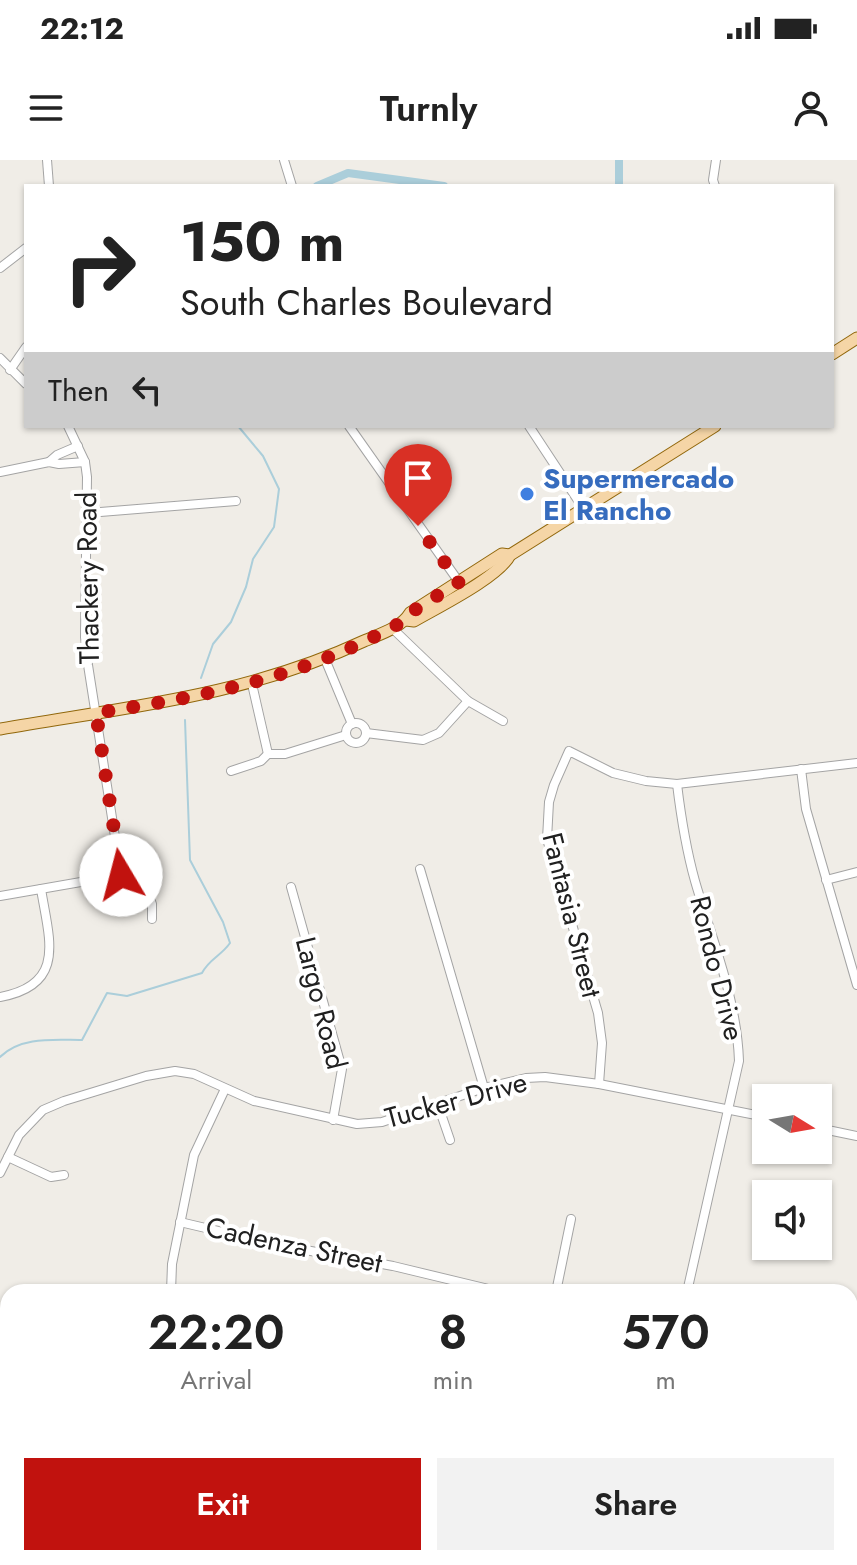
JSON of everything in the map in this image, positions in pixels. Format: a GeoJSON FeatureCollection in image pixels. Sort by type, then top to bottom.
{"type":"FeatureCollection","features":[{"type":"Feature","properties":{"kind":"main road"},"geometry":{"type":"LineString","coordinates":[[834,353],[857,338]]}},
{"type":"Feature","properties":{"kind":"main road"},"geometry":{"type":"LineString","coordinates":[[412,619],[410,613],[712,428]]}},
{"type":"Feature","properties":{"kind":"main road"},"geometry":{"type":"LineString","coordinates":[[0,729],[189,699],[252,684],[325,659],[412,619],[477,583],[505,565],[504,556]]}},
{"type":"Feature","properties":{"kind":"street"},"geometry":{"type":"LineString","coordinates":[[47,160],[49,184]]}},
{"type":"Feature","properties":{"kind":"street"},"geometry":{"type":"LineString","coordinates":[[284,160],[291,184]]}},
{"type":"Feature","properties":{"kind":"street"},"geometry":{"type":"LineString","coordinates":[[714,184],[716,160]]}},
{"type":"Feature","properties":{"kind":"street"},"geometry":{"type":"LineString","coordinates":[[0,268],[24,250]]}},
{"type":"Feature","properties":{"kind":"street"},"geometry":{"type":"LineString","coordinates":[[10,370],[24,350]]}},
{"type":"Feature","properties":{"kind":"street"},"geometry":{"type":"LineString","coordinates":[[0,358],[24,382]]}},
{"type":"Feature","properties":{"kind":"street","name":"Thackery Road"},"geometry":{"type":"LineString","coordinates":[[69,428],[85,462],[88,513],[85,637],[121,875]]}},
{"type":"Feature","properties":{"kind":"street"},"geometry":{"type":"LineString","coordinates":[[350,428],[459,582]]}},
{"type":"Feature","properties":{"kind":"street"},"geometry":{"type":"LineString","coordinates":[[530,428],[583,508]]}},
{"type":"Feature","properties":{"kind":"street"},"geometry":{"type":"LineString","coordinates":[[49,462],[78,446]]}},
{"type":"Feature","properties":{"kind":"street"},"geometry":{"type":"LineString","coordinates":[[0,472],[49,462],[85,462]]}},
{"type":"Feature","properties":{"kind":"street"},"geometry":{"type":"LineString","coordinates":[[88,513],[236,501]]}},
{"type":"Feature","properties":{"kind":"street"},"geometry":{"type":"LineString","coordinates":[[392,628],[468,701],[503,721]]}},
{"type":"Feature","properties":{"kind":"street"},"geometry":{"type":"LineString","coordinates":[[325,659],[352,724]]}},
{"type":"Feature","properties":{"kind":"street"},"geometry":{"type":"LineString","coordinates":[[252,684],[268,754]]}},
{"type":"Feature","properties":{"kind":"street"},"geometry":{"type":"LineString","coordinates":[[366,733],[423,740],[439,733],[468,701]]}},
{"type":"Feature","properties":{"kind":"street"},"geometry":{"type":"LineString","coordinates":[[346,735],[347,728],[352,724],[361,724],[366,733]]}},
{"type":"Feature","properties":{"kind":"street"},"geometry":{"type":"LineString","coordinates":[[346,735],[355,743],[362,742],[366,733]]}},
{"type":"Feature","properties":{"kind":"street"},"geometry":{"type":"LineString","coordinates":[[231,771],[261,761],[268,754],[285,754],[346,735]]}},
{"type":"Feature","properties":{"kind":"street","name":"Fantasia Street"},"geometry":{"type":"LineString","coordinates":[[599,1084],[602,1043],[598,1013],[547,839],[554,785],[569,751],[613,773],[677,784]]}},
{"type":"Feature","properties":{"kind":"street"},"geometry":{"type":"LineString","coordinates":[[677,784],[857,763]]}},
{"type":"Feature","properties":{"kind":"street"},"geometry":{"type":"LineString","coordinates":[[801,769],[806,809],[857,985]]}},
{"type":"Feature","properties":{"kind":"street","name":"Rondo Drive"},"geometry":{"type":"LineString","coordinates":[[677,784],[687,853],[733,1006],[739,1061],[689,1284]]}},
{"type":"Feature","properties":{"kind":"street"},"geometry":{"type":"LineString","coordinates":[[420,869],[484,1088]]}},
{"type":"Feature","properties":{"kind":"street"},"geometry":{"type":"LineString","coordinates":[[826,880],[857,872]]}},
{"type":"Feature","properties":{"kind":"street"},"geometry":{"type":"LineString","coordinates":[[0,896],[121,875],[141,885],[148,894],[152,919]]}},
{"type":"Feature","properties":{"kind":"street","name":"Largo Road"},"geometry":{"type":"LineString","coordinates":[[291,887],[342,1069],[333,1120]]}},
{"type":"Feature","properties":{"kind":"street"},"geometry":{"type":"LineString","coordinates":[[0,997],[25,991],[42,977],[49,965],[41,889]]}},
{"type":"Feature","properties":{"kind":"street","name":"Tucker Drive"},"geometry":{"type":"LineString","coordinates":[[0,1173],[19,1135],[43,1110],[64,1101],[175,1071],[194,1074],[260,1103],[333,1120],[366,1124],[438,1105],[484,1088],[545,1077],[599,1084],[752,1114]]}},
{"type":"Feature","properties":{"kind":"street"},"geometry":{"type":"LineString","coordinates":[[171,1284],[172,1264],[194,1155],[225,1089]]}},
{"type":"Feature","properties":{"kind":"street"},"geometry":{"type":"LineString","coordinates":[[438,1105],[450,1140]]}},
{"type":"Feature","properties":{"kind":"street"},"geometry":{"type":"LineString","coordinates":[[832,1131],[857,1136]]}},
{"type":"Feature","properties":{"kind":"street"},"geometry":{"type":"LineString","coordinates":[[8,1157],[51,1177],[64,1175]]}},
{"type":"Feature","properties":{"kind":"street"},"geometry":{"type":"LineString","coordinates":[[558,1284],[571,1219]]}},
{"type":"Feature","properties":{"kind":"street","name":"Cadenza Street"},"geometry":{"type":"LineString","coordinates":[[180,1222],[468,1284]]}},
{"type":"Feature","properties":{"kind":"waterway"},"geometry":{"type":"LineString","coordinates":[[619,160],[619,184]]}},
{"type":"Feature","properties":{"kind":"waterway"},"geometry":{"type":"LineString","coordinates":[[322,184],[348,173],[429,184]]}},
{"type":"Feature","properties":{"kind":"waterway"},"geometry":{"type":"LineString","coordinates":[[201,678],[213,644],[231,622],[246,587],[253,559],[274,527],[279,489],[263,456],[240,428]]}},
{"type":"Feature","properties":{"kind":"waterway"},"geometry":{"type":"LineString","coordinates":[[0,1057],[28,1042],[82,1040],[107,993],[127,996],[202,973],[230,943],[223,922],[190,860],[185,720]]}},
{"type":"Feature","properties":{"kind":"place","name":"Supermercado El Rancho"},"geometry":{"type":"Point","coordinates":[527,494]}},
{"type":"Feature","properties":{"kind":"route"},"geometry":{"type":"LineString","coordinates":[[121,875],[96,713],[189,699],[252,684],[325,659],[406,620],[410,613],[459,582],[418,526]]}}]}
